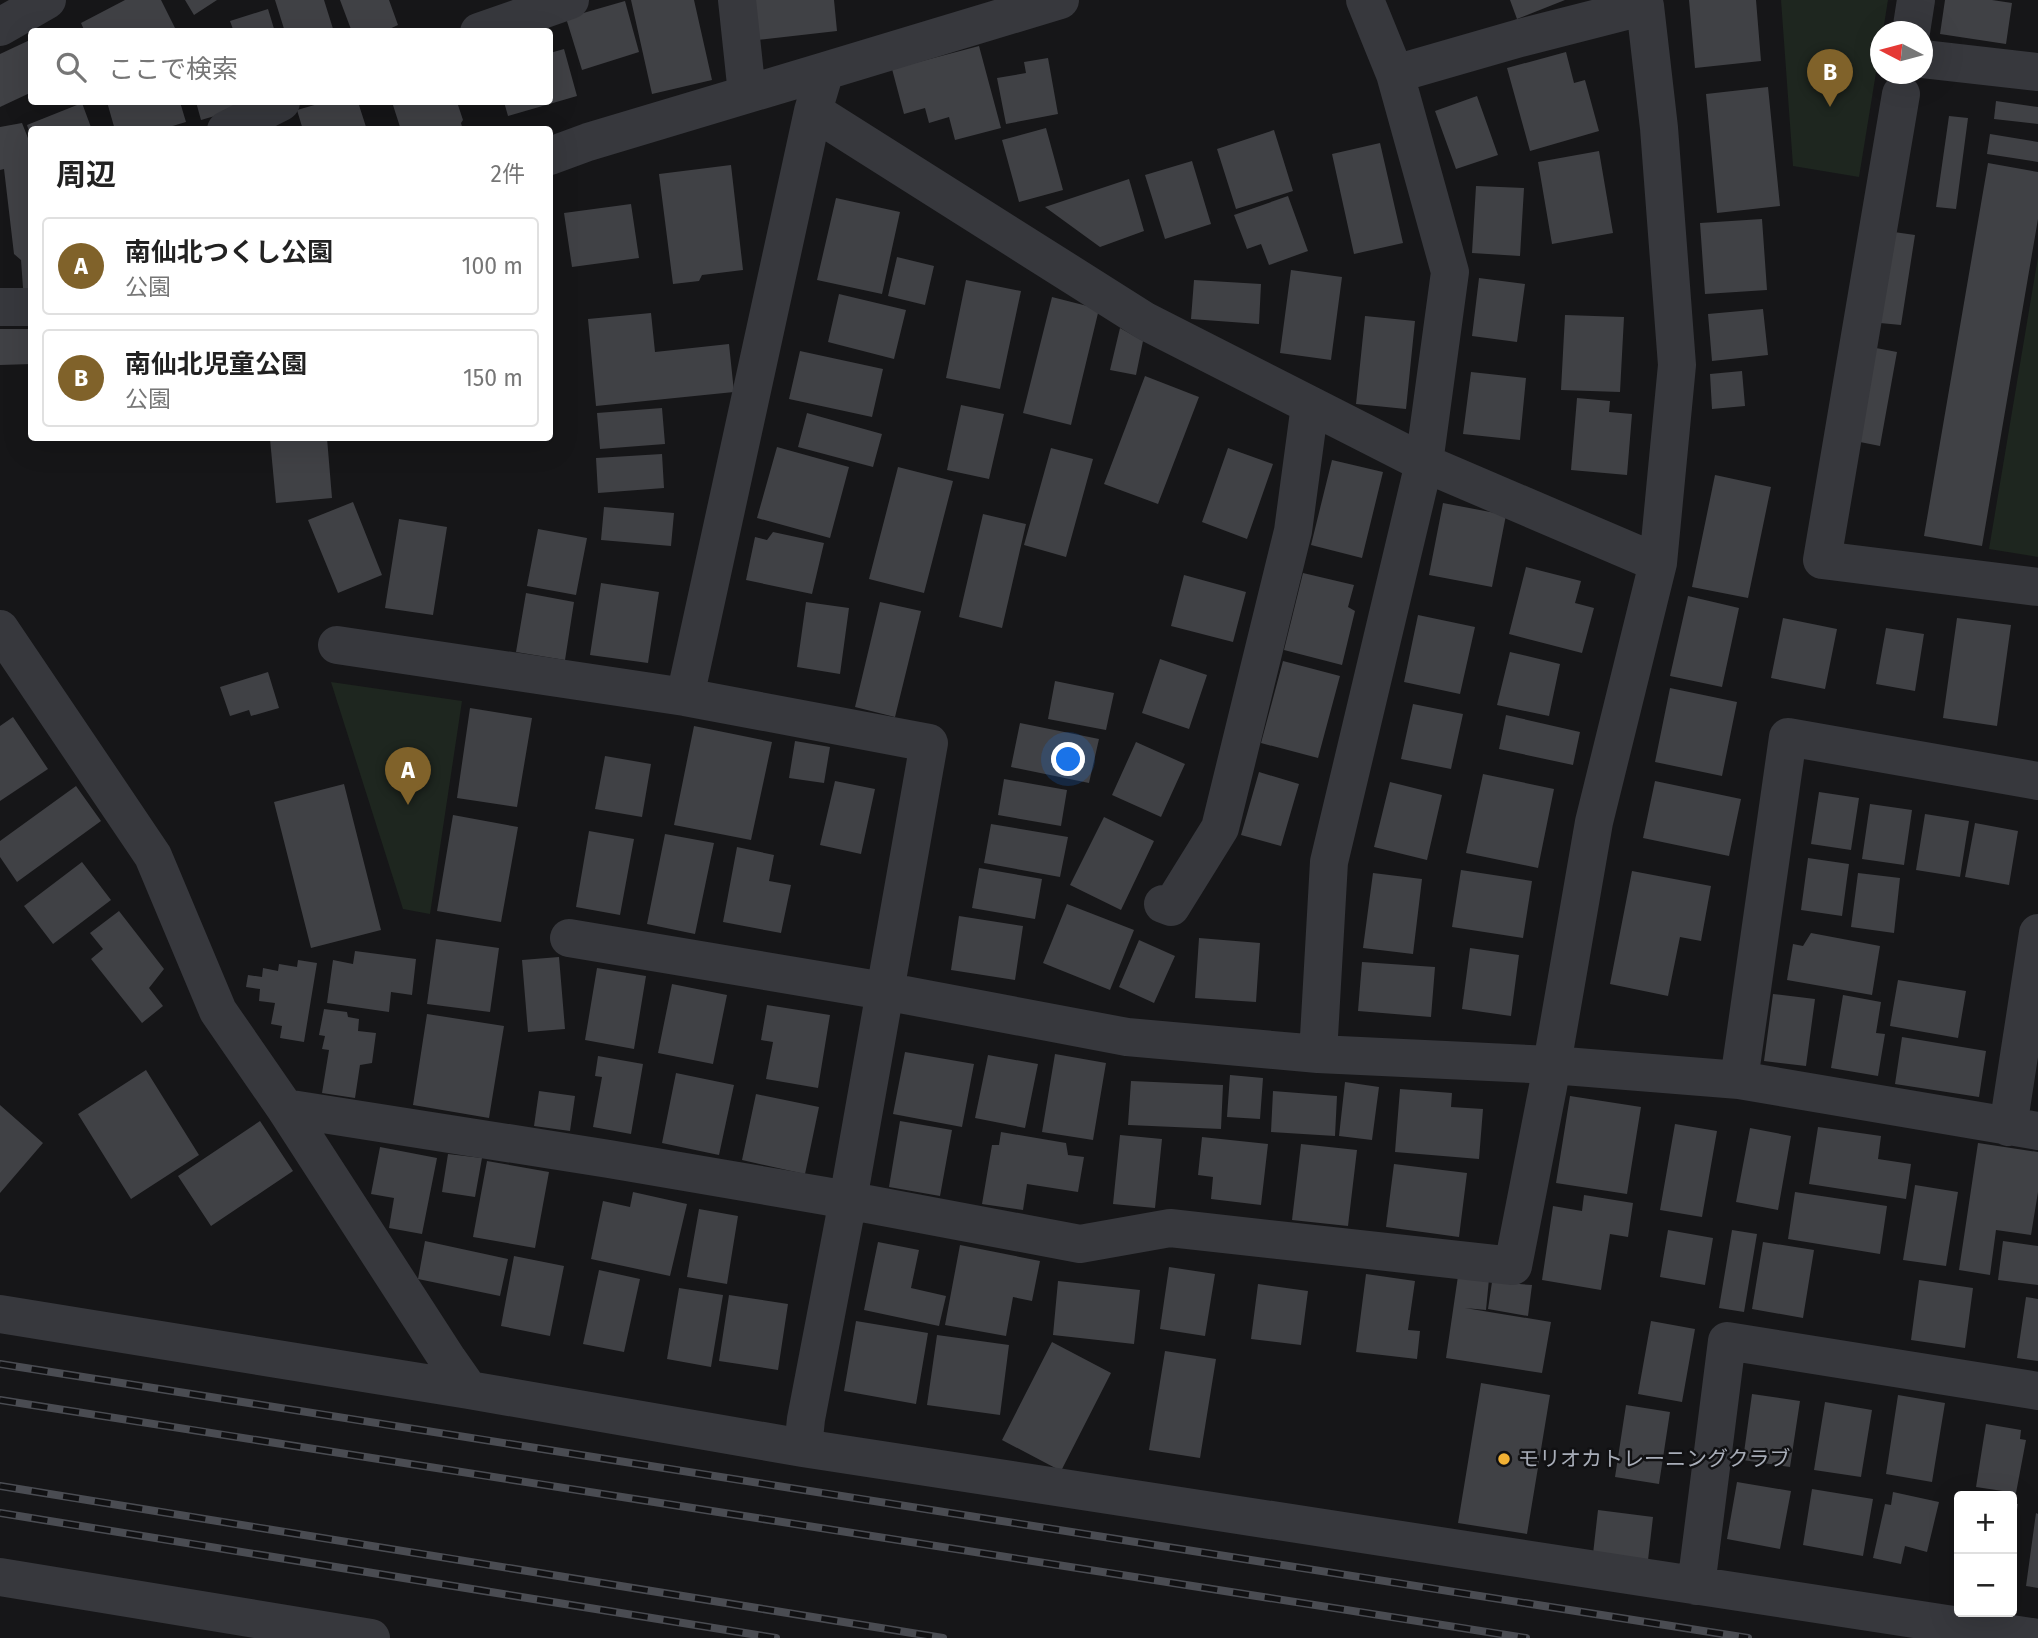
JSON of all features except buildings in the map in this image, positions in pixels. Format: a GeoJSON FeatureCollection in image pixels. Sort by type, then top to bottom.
{"type":"FeatureCollection","features":[{"type":"Feature","properties":{"kind":"street"},"geometry":{"type":"LineString","coordinates":[[0,27],[47,0]]}},
{"type":"Feature","properties":{"kind":"street"},"geometry":{"type":"LineString","coordinates":[[490,28],[570,0]]}},
{"type":"Feature","properties":{"kind":"street"},"geometry":{"type":"LineString","coordinates":[[737,0],[747,94]]}},
{"type":"Feature","properties":{"kind":"street"},"geometry":{"type":"LineString","coordinates":[[553,155],[588,142],[1060,0]]}},
{"type":"Feature","properties":{"kind":"street"},"geometry":{"type":"LineString","coordinates":[[1318,1054],[1329,862],[1424,463],[1450,272],[1395,74],[1365,0]]}},
{"type":"Feature","properties":{"kind":"street"},"geometry":{"type":"LineString","coordinates":[[1912,21],[1916,0]]}},
{"type":"Feature","properties":{"kind":"street"},"geometry":{"type":"LineString","coordinates":[[285,1108],[609,1159],[1080,1244],[1170,1228],[1513,1266],[1552,1065],[1594,822],[1658,564],[1677,365],[1659,128],[1645,6],[1395,74]]}},
{"type":"Feature","properties":{"kind":"street"},"geometry":{"type":"LineString","coordinates":[[1933,60],[2038,72]]}},
{"type":"Feature","properties":{"kind":"street"},"geometry":{"type":"LineString","coordinates":[[685,697],[813,111],[825,71]]}},
{"type":"Feature","properties":{"kind":"street"},"geometry":{"type":"LineString","coordinates":[[1901,94],[1822,560],[2038,587]]}},
{"type":"Feature","properties":{"kind":"street"},"geometry":{"type":"LineString","coordinates":[[234,126],[275,105]]}},
{"type":"Feature","properties":{"kind":"street"},"geometry":{"type":"LineString","coordinates":[[813,111],[1145,321],[1424,463],[1658,564]]}},
{"type":"Feature","properties":{"kind":"street"},"geometry":{"type":"LineString","coordinates":[[0,307],[28,307]]}},
{"type":"Feature","properties":{"kind":"street"},"geometry":{"type":"LineString","coordinates":[[1163,904],[1171,907],[1220,828],[1293,531],[1310,405]]}},
{"type":"Feature","properties":{"kind":"street"},"geometry":{"type":"LineString","coordinates":[[0,629],[153,856],[218,1011],[285,1108],[469,1390]]}},
{"type":"Feature","properties":{"kind":"street"},"geometry":{"type":"LineString","coordinates":[[337,645],[685,697],[929,743],[848,1200],[806,1419],[803,1448]]}},
{"type":"Feature","properties":{"kind":"street"},"geometry":{"type":"LineString","coordinates":[[1739,1080],[1788,737],[2038,781]]}},
{"type":"Feature","properties":{"kind":"street"},"geometry":{"type":"LineString","coordinates":[[569,938],[884,991],[1127,1037],[1318,1054],[1552,1065],[1739,1080],[2023,1129],[2038,933]]}},
{"type":"Feature","properties":{"kind":"street"},"geometry":{"type":"LineString","coordinates":[[0,1314],[469,1390],[803,1448],[2038,1637]]}},
{"type":"Feature","properties":{"kind":"street"},"geometry":{"type":"LineString","coordinates":[[1696,1586],[1727,1341],[2038,1391]]}},
{"type":"Feature","properties":{"kind":"street"},"geometry":{"type":"LineString","coordinates":[[0,1577],[371,1638]]}},
{"type":"Feature","properties":{"kind":"shaded area"},"geometry":{"type":"Polygon","coordinates":[[[1781,0],[1888,0],[1885,21],[1870,21],[1870,84],[1874,84],[1859,177],[1793,166],[1781,0]]]}},
{"type":"Feature","properties":{"kind":"shaded area"},"geometry":{"type":"Polygon","coordinates":[[[2038,257],[2038,557],[1989,549],[2038,257]]]}},
{"type":"Feature","properties":{"kind":"shaded area"},"geometry":{"type":"Polygon","coordinates":[[[331,682],[462,701],[430,914],[403,909],[331,682]]]}},
{"type":"Feature","properties":{"kind":"railway"},"geometry":{"type":"LineString","coordinates":[[0,1364],[1748,1638]]}},
{"type":"Feature","properties":{"kind":"railway"},"geometry":{"type":"LineString","coordinates":[[0,1400],[1526,1638]]}},
{"type":"Feature","properties":{"kind":"railway"},"geometry":{"type":"LineString","coordinates":[[0,1486],[943,1638]]}},
{"type":"Feature","properties":{"kind":"railway"},"geometry":{"type":"LineString","coordinates":[[0,1513],[776,1638]]}},
{"type":"Feature","properties":{"kind":"place","name":"南仙北児童公園"},"geometry":{"type":"Point","coordinates":[1830,107]}},
{"type":"Feature","properties":{"kind":"place","name":"南仙北つくし公園"},"geometry":{"type":"Point","coordinates":[408,805]}},
{"type":"Feature","properties":{"kind":"place","name":"モリオカトレーニングクラブ"},"geometry":{"type":"Point","coordinates":[1504,1459]}}]}
